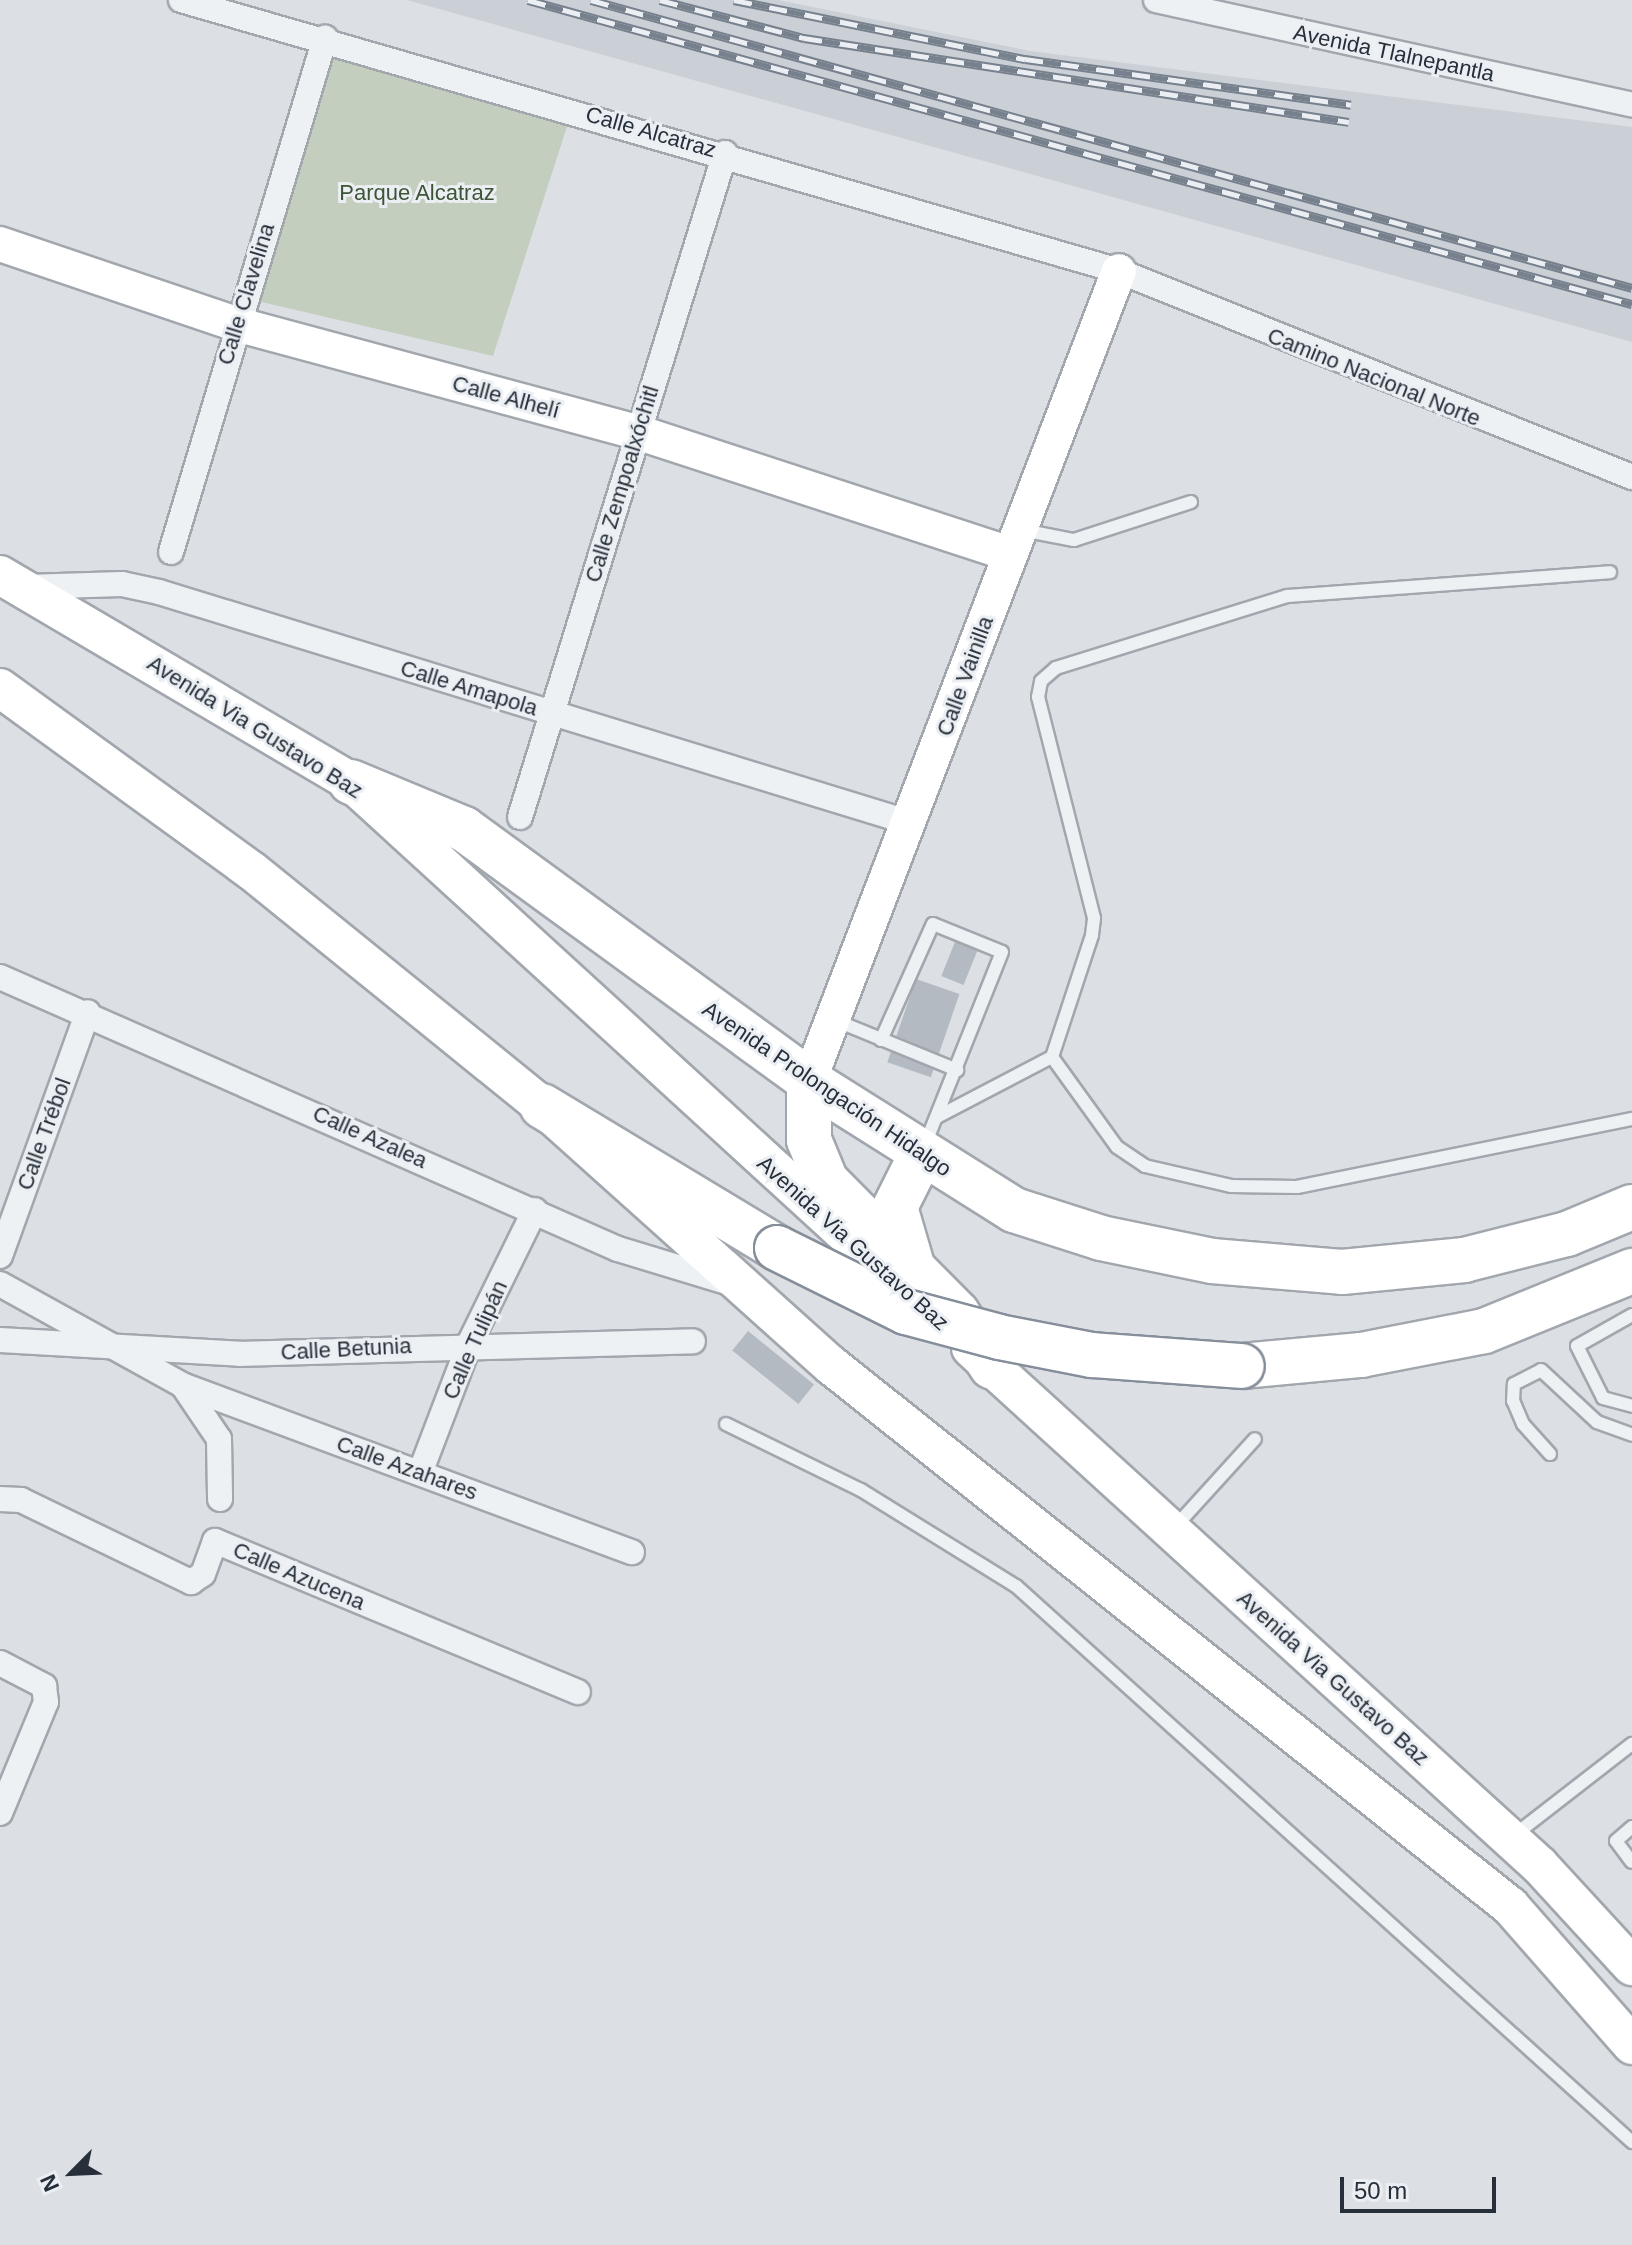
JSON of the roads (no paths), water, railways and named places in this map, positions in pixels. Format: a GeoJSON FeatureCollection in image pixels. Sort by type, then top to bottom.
{"type":"FeatureCollection","features":[{"type":"Feature","properties":{"kind":"highway","name":"Avenida Prolongación Hidalgo"},"geometry":{"type":"LineString","coordinates":[[351,782],[464,829],[809,1081],[920,1157],[1014,1210],[1101,1238],[1212,1261],[1342,1272],[1464,1260],[1567,1234],[1632,1207]]}},
{"type":"Feature","properties":{"kind":"highway"},"geometry":{"type":"LineString","coordinates":[[809,1081],[809,1140],[826,1181],[911,1262],[992,1367]]}},
{"type":"Feature","properties":{"kind":"highway"},"geometry":{"type":"LineString","coordinates":[[542,1106],[777,1248],[906,1312],[999,1337],[1092,1355],[1242,1366],[1361,1355],[1484,1331],[1632,1271]]}},
{"type":"Feature","properties":{"kind":"highway"},"geometry":{"type":"LineString","coordinates":[[911,1262],[895,1207],[920,1157]]}},
{"type":"Feature","properties":{"kind":"main road","name":"Avenida Via Gustavo Baz"},"geometry":{"type":"LineString","coordinates":[[8,576],[351,782],[1510,1839],[1627,1952]]}},
{"type":"Feature","properties":{"kind":"main road"},"geometry":{"type":"LineString","coordinates":[[0,688],[252,871],[542,1106],[832,1366],[1510,1906],[1632,2045]]}},
{"type":"Feature","properties":{"kind":"street","name":"Calle Alcatraz"},"geometry":{"type":"LineString","coordinates":[[181,0],[325,38],[725,153],[1119,271]]}},
{"type":"Feature","properties":{"kind":"street","name":"Avenida Tlalnepantla"},"geometry":{"type":"LineString","coordinates":[[1156,0],[1632,105]]}},
{"type":"Feature","properties":{"kind":"street","name":"Calle Clavelina"},"geometry":{"type":"LineString","coordinates":[[171,552],[236,324],[325,38]]}},
{"type":"Feature","properties":{"kind":"street","name":"Calle Zempoalxóchitl"},"geometry":{"type":"LineString","coordinates":[[520,817],[725,153]]}},
{"type":"Feature","properties":{"kind":"street","name":"Calle Alhelí"},"geometry":{"type":"LineString","coordinates":[[0,244],[236,324],[637,432],[1014,542]]}},
{"type":"Feature","properties":{"kind":"street","name":"Camino Nacional Norte"},"geometry":{"type":"LineString","coordinates":[[1119,271],[1632,477]]}},
{"type":"Feature","properties":{"kind":"street","name":"Calle Vainilla"},"geometry":{"type":"LineString","coordinates":[[809,1081],[911,823],[1014,542],[1119,271]]}},
{"type":"Feature","properties":{"kind":"street","name":"Calle Amapola"},"geometry":{"type":"LineString","coordinates":[[8,576],[122,584],[159,592],[911,823]]}},
{"type":"Feature","properties":{"kind":"street","name":"Calle Azalea"},"geometry":{"type":"LineString","coordinates":[[0,977],[88,1012],[618,1249],[744,1287]]}},
{"type":"Feature","properties":{"kind":"street","name":"Calle Trébol"},"geometry":{"type":"LineString","coordinates":[[0,1256],[88,1012]]}},
{"type":"Feature","properties":{"kind":"street","name":"Calle Tulipán"},"geometry":{"type":"LineString","coordinates":[[420,1473],[470,1342],[535,1210]]}},
{"type":"Feature","properties":{"kind":"street","name":"Calle Azahares"},"geometry":{"type":"LineString","coordinates":[[0,1284],[118,1345],[182,1385],[632,1552]]}},
{"type":"Feature","properties":{"kind":"street","name":"Calle Betunia"},"geometry":{"type":"LineString","coordinates":[[0,1340],[240,1354],[470,1342],[693,1341]]}},
{"type":"Feature","properties":{"kind":"street","name":"Calle Azahares"},"geometry":{"type":"LineString","coordinates":[[182,1385],[214,1423],[220,1499]]}},
{"type":"Feature","properties":{"kind":"street","name":"Calle Azucena"},"geometry":{"type":"LineString","coordinates":[[0,1499],[21,1500],[191,1582],[203,1574],[215,1541],[578,1692]]}},
{"type":"Feature","properties":{"kind":"street"},"geometry":{"type":"LineString","coordinates":[[0,1663],[44,1686],[46,1702],[0,1813]]}},
{"type":"Feature","properties":{"kind":"lane"},"geometry":{"type":"LineString","coordinates":[[1014,542],[1074,540],[1191,502]]}},
{"type":"Feature","properties":{"kind":"lane"},"geometry":{"type":"LineString","coordinates":[[937,1117],[1052,1057],[1094,918],[1038,697],[1041,681],[1056,668],[1287,596],[1610,572]]}},
{"type":"Feature","properties":{"kind":"lane"},"geometry":{"type":"LineString","coordinates":[[881,1040],[933,924],[994,942],[1002,963],[920,1157]]}},
{"type":"Feature","properties":{"kind":"lane"},"geometry":{"type":"LineString","coordinates":[[834,1020],[957,1070]]}},
{"type":"Feature","properties":{"kind":"lane"},"geometry":{"type":"LineString","coordinates":[[1052,1057],[1117,1147],[1145,1166],[1231,1186],[1297,1187],[1632,1119]]}},
{"type":"Feature","properties":{"kind":"lane"},"geometry":{"type":"LineString","coordinates":[[1632,1315],[1577,1346],[1603,1398],[1632,1406]]}},
{"type":"Feature","properties":{"kind":"lane"},"geometry":{"type":"LineString","coordinates":[[1550,1454],[1513,1401],[1514,1384],[1541,1370],[1597,1422],[1632,1435]]}},
{"type":"Feature","properties":{"kind":"lane"},"geometry":{"type":"LineString","coordinates":[[726,1424],[861,1490],[1016,1586],[1632,2142]]}},
{"type":"Feature","properties":{"kind":"lane"},"geometry":{"type":"LineString","coordinates":[[1172,1531],[1255,1439]]}},
{"type":"Feature","properties":{"kind":"lane"},"geometry":{"type":"LineString","coordinates":[[1510,1839],[1632,1744]]}},
{"type":"Feature","properties":{"kind":"lane"},"geometry":{"type":"LineString","coordinates":[[1632,1827],[1616,1841],[1632,1862]]}},
{"type":"Feature","properties":{"kind":"railway"},"geometry":{"type":"LineString","coordinates":[[528,0],[1632,304]]}},
{"type":"Feature","properties":{"kind":"railway"},"geometry":{"type":"LineString","coordinates":[[591,0],[1632,288]]}},
{"type":"Feature","properties":{"kind":"railway"},"geometry":{"type":"LineString","coordinates":[[660,0],[804,38],[1349,122]]}},
{"type":"Feature","properties":{"kind":"railway"},"geometry":{"type":"LineString","coordinates":[[734,0],[1025,59],[1351,105]]}},
{"type":"Feature","properties":{"kind":"park label","name":"Parque Alcatraz"},"geometry":{"type":"Point","coordinates":[417,193]}}]}
